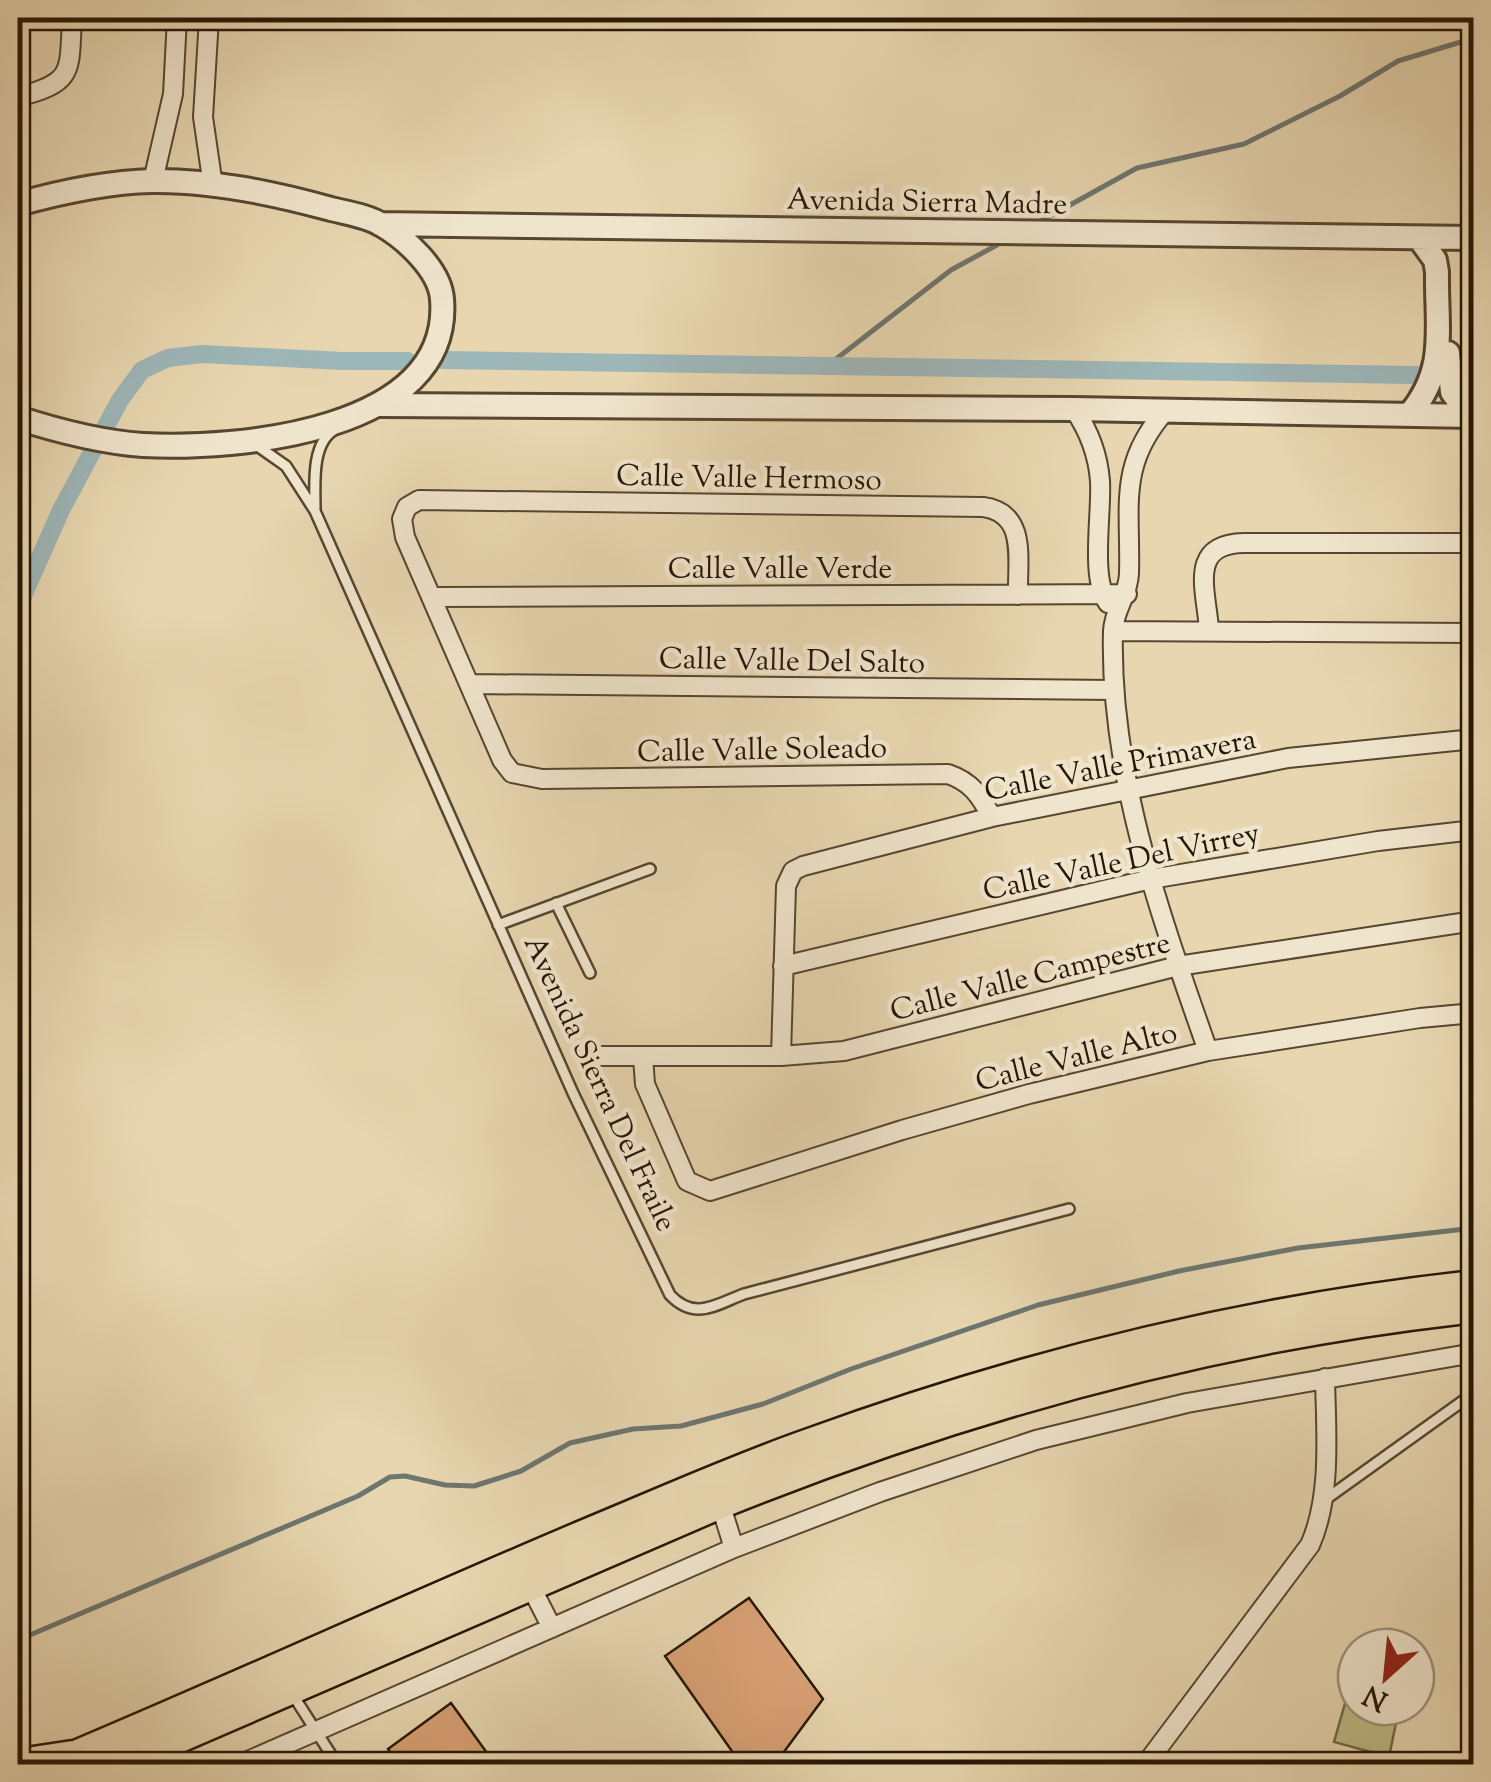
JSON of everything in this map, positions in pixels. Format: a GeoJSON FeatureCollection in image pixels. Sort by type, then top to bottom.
{"type":"FeatureCollection","features":[{"type":"Feature","properties":{"kind":"highway"},"geometry":{"type":"LineString","coordinates":[[20,1764],[69,1760],[718,1480],[930,1402],[1092,1355],[1244,1320],[1474,1286]]}},
{"type":"Feature","properties":{"kind":"highway"},"geometry":{"type":"LineString","coordinates":[[117,1764],[837,1457],[1036,1392],[1292,1334],[1474,1307]]}},
{"type":"Feature","properties":{"kind":"street"},"geometry":{"type":"LineString","coordinates":[[18,98],[55,85],[65,76],[70,64],[72,18]]}},
{"type":"Feature","properties":{"kind":"street"},"geometry":{"type":"LineString","coordinates":[[153,181],[173,94],[176,18]]}},
{"type":"Feature","properties":{"kind":"street"},"geometry":{"type":"LineString","coordinates":[[209,18],[203,118],[213,186]]}},
{"type":"Feature","properties":{"kind":"street"},"geometry":{"type":"LineString","coordinates":[[18,204],[113,184],[153,181],[213,186],[305,202],[380,224],[418,255],[436,278],[442,296],[442,318],[434,346],[421,368],[374,409]]}},
{"type":"Feature","properties":{"kind":"street","name":"Avenida Sierra Madre"},"geometry":{"type":"LineString","coordinates":[[380,224],[1467,238]]}},
{"type":"Feature","properties":{"kind":"street"},"geometry":{"type":"LineString","coordinates":[[1409,415],[1428,390],[1436,364],[1436,272],[1434,260],[1419,238]]}},
{"type":"Feature","properties":{"kind":"street"},"geometry":{"type":"LineString","coordinates":[[1467,238],[1446,270],[1448,364],[1452,392],[1472,416]]}},
{"type":"Feature","properties":{"kind":"street"},"geometry":{"type":"LineString","coordinates":[[1074,408],[1090,435],[1100,480],[1102,595],[1114,622],[1114,690],[1130,792],[1151,878],[1208,1051]]}},
{"type":"Feature","properties":{"kind":"street"},"geometry":{"type":"LineString","coordinates":[[18,418],[65,433],[141,445],[221,446],[281,436],[374,409],[1074,408],[1472,416]]}},
{"type":"Feature","properties":{"kind":"street"},"geometry":{"type":"LineString","coordinates":[[1114,622],[1127,594],[1130,479],[1136,450],[1166,410]]}},
{"type":"Feature","properties":{"kind":"street"},"geometry":{"type":"LineString","coordinates":[[1100,480],[1130,479]]}},
{"type":"Feature","properties":{"kind":"street","name":"Calle Valle Hermoso"},"geometry":{"type":"LineString","coordinates":[[433,597],[404,537],[402,518],[406,507],[419,500],[1000,509],[1016,530],[1018,595]]}},
{"type":"Feature","properties":{"kind":"street"},"geometry":{"type":"LineString","coordinates":[[1210,629],[1205,572],[1210,552],[1217,546],[1244,542],[1474,543]]}},
{"type":"Feature","properties":{"kind":"street","name":"Calle Valle Verde"},"geometry":{"type":"LineString","coordinates":[[433,597],[1127,594]]}},
{"type":"Feature","properties":{"kind":"street"},"geometry":{"type":"LineString","coordinates":[[433,597],[470,684]]}},
{"type":"Feature","properties":{"kind":"street"},"geometry":{"type":"LineString","coordinates":[[1114,622],[1210,629],[1474,633]]}},
{"type":"Feature","properties":{"kind":"street","name":"Calle Valle Del Salto"},"geometry":{"type":"LineString","coordinates":[[470,684],[1114,690]]}},
{"type":"Feature","properties":{"kind":"street","name":"Calle Valle Soleado"},"geometry":{"type":"LineString","coordinates":[[470,684],[502,760],[512,773],[542,779],[948,774],[976,790],[992,817]]}},
{"type":"Feature","properties":{"kind":"street","name":"Calle Valle Primavera"},"geometry":{"type":"LineString","coordinates":[[783,966],[787,879],[802,866],[992,817],[1288,758],[1474,739]]}},
{"type":"Feature","properties":{"kind":"street","name":"Calle Valle Del Virrey"},"geometry":{"type":"LineString","coordinates":[[783,966],[1151,878],[1323,849],[1474,830]]}},
{"type":"Feature","properties":{"kind":"street","name":"Calle Valle Campestre"},"geometry":{"type":"LineString","coordinates":[[599,1056],[781,1056],[844,1051],[1178,966],[1474,921]]}},
{"type":"Feature","properties":{"kind":"street"},"geometry":{"type":"LineString","coordinates":[[781,1056],[783,966]]}},
{"type":"Feature","properties":{"kind":"street","name":"Calle Valle Alto"},"geometry":{"type":"LineString","coordinates":[[643,1057],[645,1084],[687,1181],[701,1189],[718,1190],[1028,1094],[1208,1051],[1474,1013]]}},
{"type":"Feature","properties":{"kind":"street"},"geometry":{"type":"LineString","coordinates":[[241,1764],[734,1548],[880,1492],[1036,1440],[1187,1403],[1474,1353]]}},
{"type":"Feature","properties":{"kind":"street"},"geometry":{"type":"LineString","coordinates":[[1146,1764],[1310,1546],[1323,1501],[1325,1378]]}},
{"type":"Feature","properties":{"kind":"street"},"geometry":{"type":"LineString","coordinates":[[720,1504],[734,1548]]}},
{"type":"Feature","properties":{"kind":"street"},"geometry":{"type":"LineString","coordinates":[[530,1585],[552,1628]]}},
{"type":"Feature","properties":{"kind":"lane","name":"Avenida Sierra Del Fraile"},"geometry":{"type":"LineString","coordinates":[[315,511],[320,446],[327,434],[374,409]]}},
{"type":"Feature","properties":{"kind":"lane","name":"Avenida Sierra Del Fraile"},"geometry":{"type":"LineString","coordinates":[[248,442],[286,466],[315,511],[498,925],[670,1295],[686,1309],[705,1308],[744,1294],[1069,1209]]}},
{"type":"Feature","properties":{"kind":"lane"},"geometry":{"type":"LineString","coordinates":[[498,925],[650,868]]}},
{"type":"Feature","properties":{"kind":"lane"},"geometry":{"type":"LineString","coordinates":[[556,904],[590,973]]}},
{"type":"Feature","properties":{"kind":"lane"},"geometry":{"type":"LineString","coordinates":[[1323,1501],[1474,1393]]}},
{"type":"Feature","properties":{"kind":"lane"},"geometry":{"type":"LineString","coordinates":[[290,1688],[336,1764]]}},
{"type":"Feature","properties":{"kind":"green space"},"geometry":{"type":"Polygon","coordinates":[[[1338,1727],[1395,1727],[1389,1757],[1334,1742],[1338,1727]]]}},
{"type":"Feature","properties":{"kind":"building"},"geometry":{"type":"Polygon","coordinates":[[[749,1598],[823,1699],[775,1764],[741,1764],[665,1656],[749,1598]]]}},
{"type":"Feature","properties":{"kind":"building"},"geometry":{"type":"Polygon","coordinates":[[[451,1703],[495,1764],[399,1764],[388,1749],[451,1703]]]}},
{"type":"Feature","properties":{"kind":"waterway"},"geometry":{"type":"LineString","coordinates":[[1041,221],[1137,168],[1244,144],[1340,96],[1398,61],[1474,38]]}},
{"type":"Feature","properties":{"kind":"waterway"},"geometry":{"type":"LineString","coordinates":[[827,366],[951,270],[997,245]]}},
{"type":"Feature","properties":{"kind":"waterway"},"geometry":{"type":"LineString","coordinates":[[18,607],[61,510],[120,400],[142,370],[168,358],[202,354],[408,361]]}},
{"type":"Feature","properties":{"kind":"waterway"},"geometry":{"type":"LineString","coordinates":[[442,360],[1416,375]]}},
{"type":"Feature","properties":{"kind":"waterway"},"geometry":{"type":"LineString","coordinates":[[1458,376],[1474,376]]}},
{"type":"Feature","properties":{"kind":"waterway"},"geometry":{"type":"LineString","coordinates":[[18,1640],[358,1496],[390,1477],[474,1486],[521,1471],[570,1443],[633,1429],[681,1426],[763,1404],[851,1369],[1038,1305],[1179,1271],[1298,1248],[1474,1228]]}}]}
